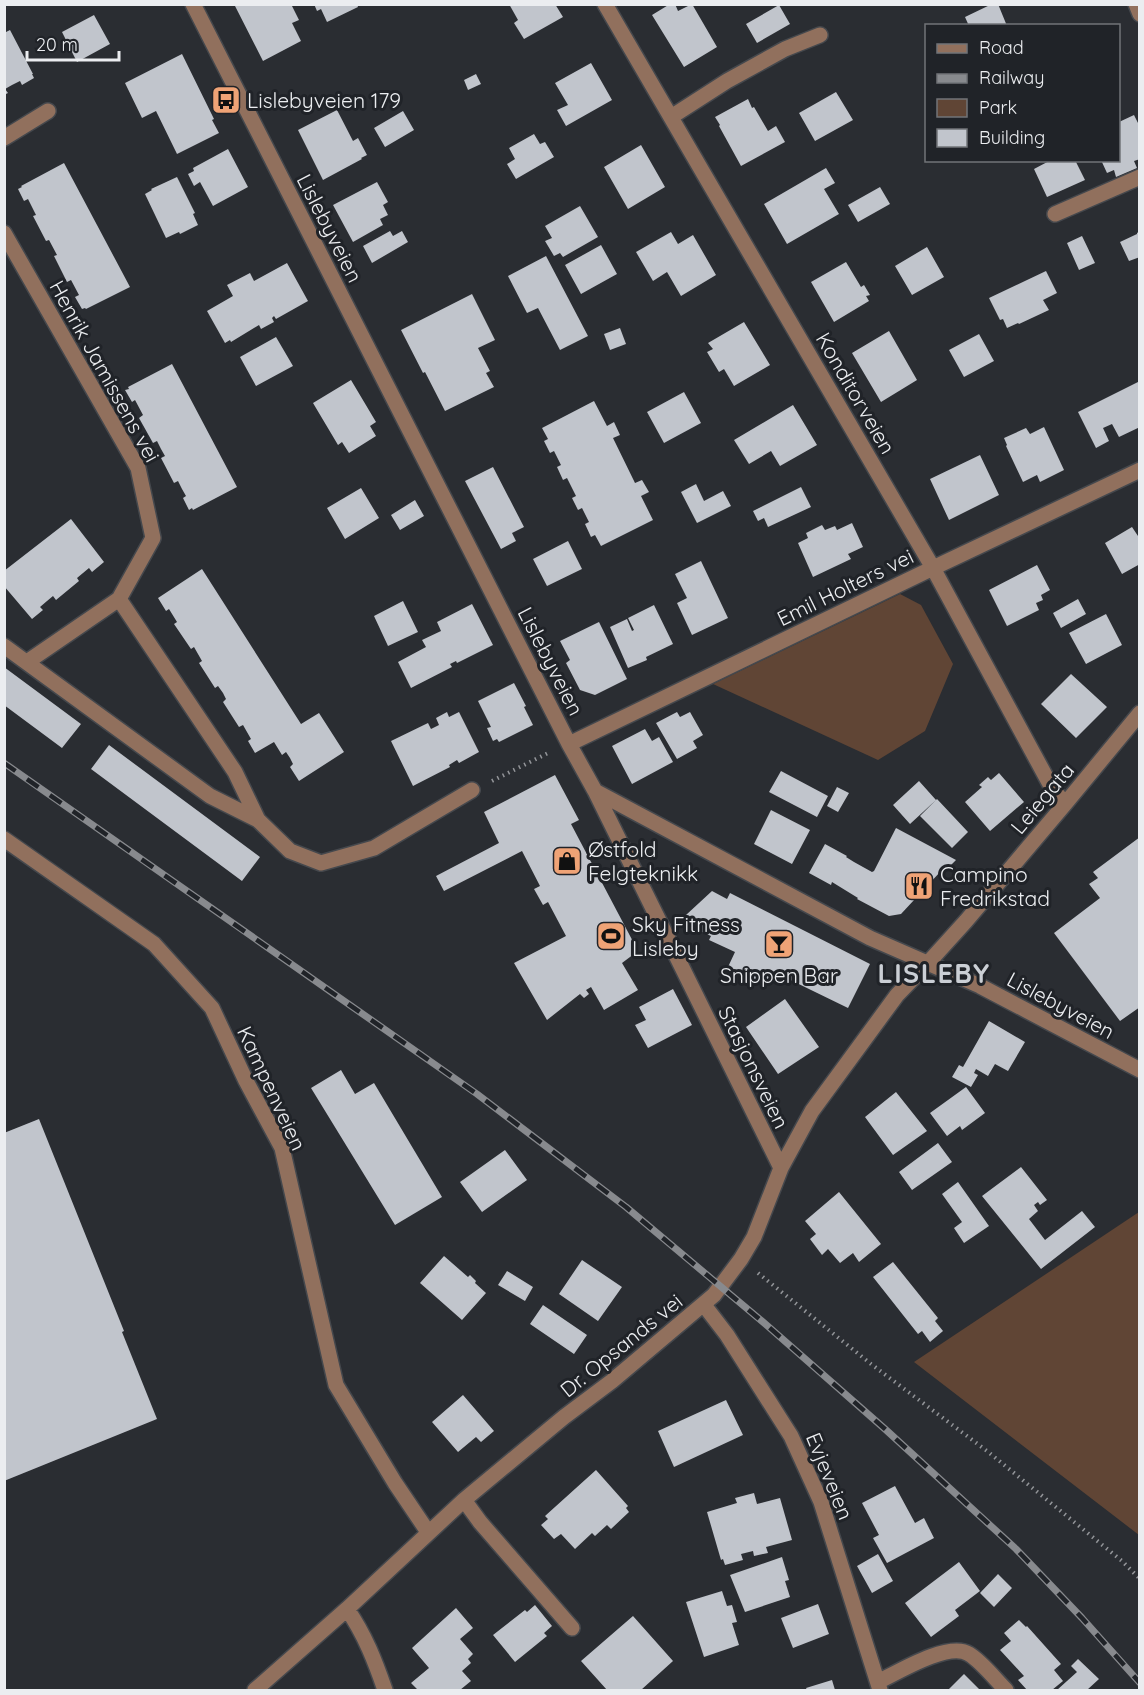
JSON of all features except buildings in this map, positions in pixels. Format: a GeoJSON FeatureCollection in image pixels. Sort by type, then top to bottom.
{"type":"FeatureCollection","features":[{"type":"Feature","properties":{"kind":"street","name":"Lislebyveien"},"geometry":{"type":"LineString","coordinates":[[193,4],[595,791],[870,938],[980,986],[1140,1070]]}},
{"type":"Feature","properties":{"kind":"street","name":"Konditorveien"},"geometry":{"type":"LineString","coordinates":[[605,4],[933,568],[1052,788],[1065,804]]}},
{"type":"Feature","properties":{"kind":"street"},"geometry":{"type":"LineString","coordinates":[[1136,4],[1140,14]]}},
{"type":"Feature","properties":{"kind":"street"},"geometry":{"type":"LineString","coordinates":[[671,117],[727,81],[785,49],[820,35]]}},
{"type":"Feature","properties":{"kind":"street"},"geometry":{"type":"LineString","coordinates":[[4,138],[48,111]]}},
{"type":"Feature","properties":{"kind":"street"},"geometry":{"type":"LineString","coordinates":[[1055,214],[1140,177]]}},
{"type":"Feature","properties":{"kind":"street","name":"Henrik Jamissens vei"},"geometry":{"type":"LineString","coordinates":[[4,233],[138,468],[153,538],[118,599],[27,662]]}},
{"type":"Feature","properties":{"kind":"street","name":"Emil Holters vei"},"geometry":{"type":"LineString","coordinates":[[569,744],[1140,470]]}},
{"type":"Feature","properties":{"kind":"street"},"geometry":{"type":"LineString","coordinates":[[118,599],[235,772],[258,820]]}},
{"type":"Feature","properties":{"kind":"street"},"geometry":{"type":"LineString","coordinates":[[4,646],[210,796],[258,820],[290,851],[321,863],[374,848],[472,790]]}},
{"type":"Feature","properties":{"kind":"street","name":"Leiegata"},"geometry":{"type":"LineString","coordinates":[[928,963],[1140,713]]}},
{"type":"Feature","properties":{"kind":"street","name":"Stasjonsveien"},"geometry":{"type":"LineString","coordinates":[[595,791],[781,1168]]}},
{"type":"Feature","properties":{"kind":"street","name":"Kampenveien"},"geometry":{"type":"LineString","coordinates":[[4,839],[154,944],[212,1008],[246,1081],[282,1148],[336,1385],[395,1483],[428,1532]]}},
{"type":"Feature","properties":{"kind":"street","name":"Dr. Opsands vei"},"geometry":{"type":"LineString","coordinates":[[255,1690],[347,1609],[464,1500],[704,1305],[722,1286],[754,1237],[781,1168],[812,1111],[897,995],[928,963]]}},
{"type":"Feature","properties":{"kind":"street","name":"Evjeveien"},"geometry":{"type":"LineString","coordinates":[[704,1305],[728,1335],[791,1436],[821,1502],[879,1686],[932,1657],[959,1651],[969,1653],[1006,1690]]}},
{"type":"Feature","properties":{"kind":"street"},"geometry":{"type":"LineString","coordinates":[[464,1500],[480,1522],[572,1628]]}},
{"type":"Feature","properties":{"kind":"street"},"geometry":{"type":"LineString","coordinates":[[347,1609],[361,1629],[385,1690]]}},
{"type":"Feature","properties":{"kind":"path"},"geometry":{"type":"LineString","coordinates":[[472,790],[569,744]]}},
{"type":"Feature","properties":{"kind":"path"},"geometry":{"type":"LineString","coordinates":[[741,1259],[871,1364],[987,1451],[1122,1561],[1140,1579]]}},
{"type":"Feature","properties":{"kind":"green space"},"geometry":{"type":"Polygon","coordinates":[[[900,594],[921,605],[953,664],[925,731],[878,760],[713,684],[900,594]]]}},
{"type":"Feature","properties":{"kind":"green space"},"geometry":{"type":"Polygon","coordinates":[[[1139,1212],[1139,1535],[914,1362],[1139,1212]]]}},
{"type":"Feature","properties":{"kind":"railway"},"geometry":{"type":"LineString","coordinates":[[4,763],[477,1094],[626,1207],[763,1322],[885,1429],[1016,1549],[1140,1683]]}},
{"type":"Feature","properties":{"kind":"place","name":"Lislebyveien 179"},"geometry":{"type":"Point","coordinates":[226,100]}},
{"type":"Feature","properties":{"kind":"place","name":"Østfold Felgteknikk"},"geometry":{"type":"Point","coordinates":[567,861]}},
{"type":"Feature","properties":{"kind":"place","name":"Campino Fredrikstad"},"geometry":{"type":"Point","coordinates":[919,886]}},
{"type":"Feature","properties":{"kind":"place","name":"Sky Fitness Lisleby"},"geometry":{"type":"Point","coordinates":[611,936]}},
{"type":"Feature","properties":{"kind":"place","name":"Snippen Bar"},"geometry":{"type":"Point","coordinates":[779,944]}},
{"type":"Feature","properties":{"kind":"district","name":"LISLEBY"},"geometry":{"type":"Point","coordinates":[934,973]}}]}
